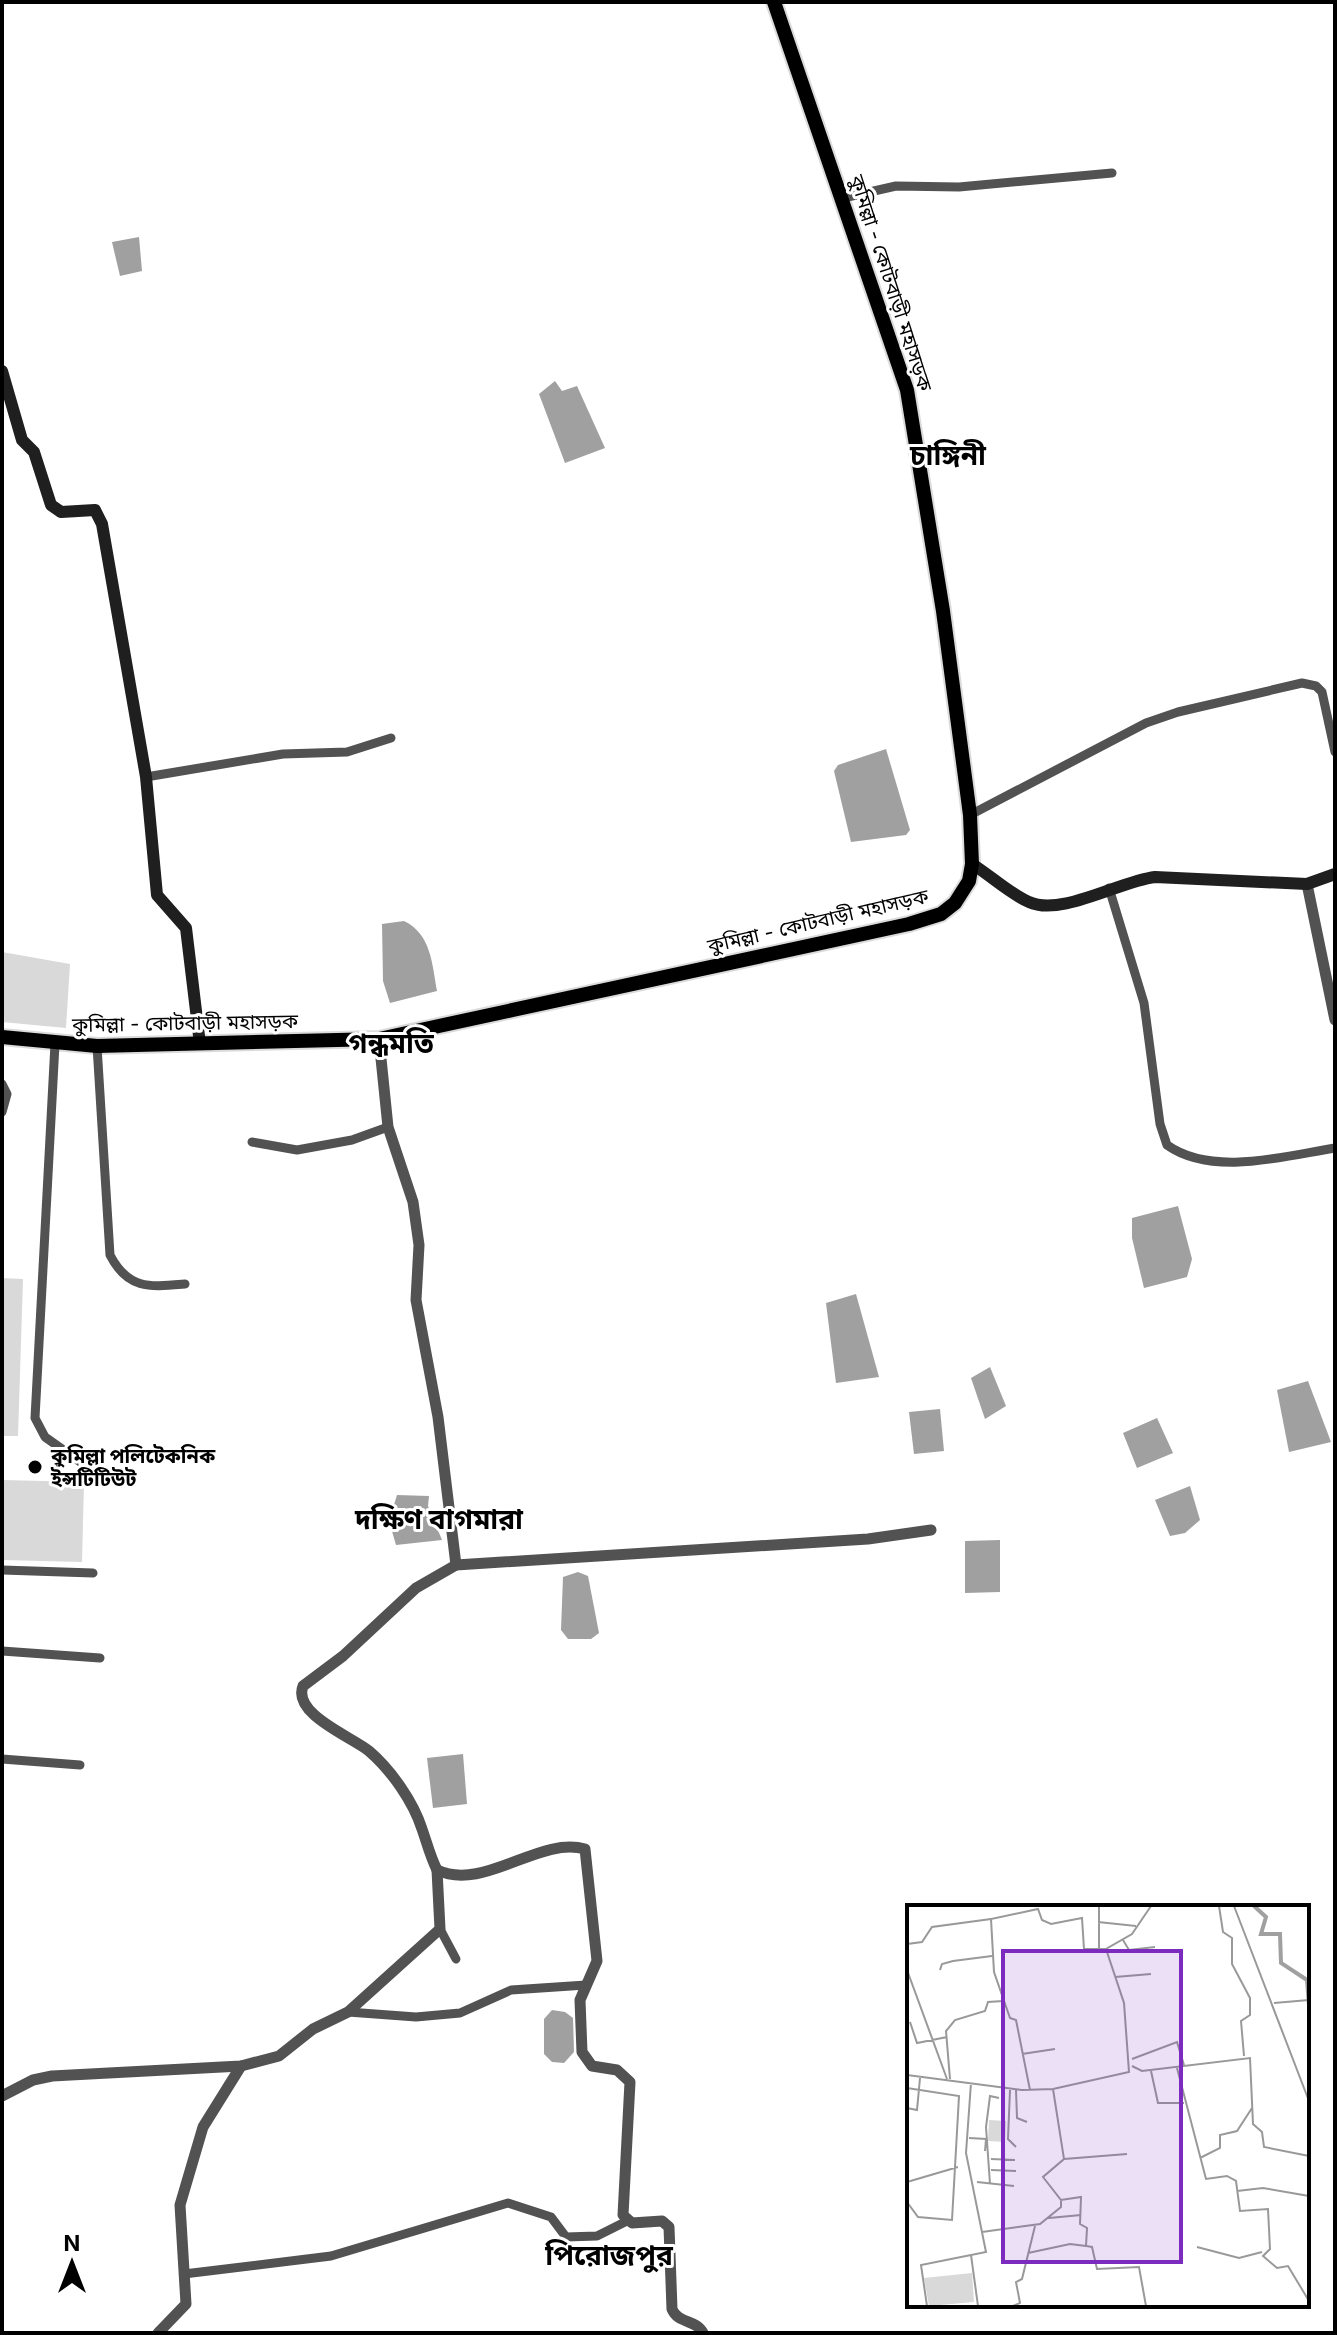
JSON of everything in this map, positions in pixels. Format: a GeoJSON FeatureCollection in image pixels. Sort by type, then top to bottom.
{"type":"FeatureCollection","features":[{"type":"Feature","properties":{"kind":"main road","name":"কুমিল্লা - কোটবাড়ী মহাসড়ক"},"geometry":{"type":"LineString","coordinates":[[2,1037],[97,1046],[379,1039],[928,919],[955,903],[969,881],[972,864],[970,815],[943,611],[907,390],[774,2]]}},
{"type":"Feature","properties":{"kind":"main road"},"geometry":{"type":"LineString","coordinates":[[2,371],[22,440],[34,452],[51,505],[61,512],[95,510],[99,516],[146,777],[157,895],[186,928],[200,1044]]}},
{"type":"Feature","properties":{"kind":"main road"},"geometry":{"type":"LineString","coordinates":[[972,864],[1027,902],[1037,905],[1064,904],[1109,888],[1155,877],[1307,884],[1335,874]]}},
{"type":"Feature","properties":{"kind":"street"},"geometry":{"type":"LineString","coordinates":[[843,198],[896,186],[959,187],[1112,173]]}},
{"type":"Feature","properties":{"kind":"street"},"geometry":{"type":"LineString","coordinates":[[970,815],[1146,723],[1178,712],[1302,683],[1316,686],[1322,692],[1335,752]]}},
{"type":"Feature","properties":{"kind":"street"},"geometry":{"type":"LineString","coordinates":[[146,777],[283,754],[347,752],[391,738]]}},
{"type":"Feature","properties":{"kind":"street"},"geometry":{"type":"LineString","coordinates":[[1307,884],[1335,1020]]}},
{"type":"Feature","properties":{"kind":"street"},"geometry":{"type":"LineString","coordinates":[[1109,888],[1144,1003],[1160,1124],[1167,1145],[1192,1156],[1235,1162],[1335,1148]]}},
{"type":"Feature","properties":{"kind":"street"},"geometry":{"type":"LineString","coordinates":[[379,1039],[388,1127],[413,1202],[419,1245],[416,1300],[438,1417],[456,1565]]}},
{"type":"Feature","properties":{"kind":"street"},"geometry":{"type":"LineString","coordinates":[[55,1044],[35,1418],[45,1437],[96,1473]]}},
{"type":"Feature","properties":{"kind":"street"},"geometry":{"type":"LineString","coordinates":[[97,1046],[110,1255],[119,1273],[137,1284],[155,1287],[185,1284]]}},
{"type":"Feature","properties":{"kind":"street"},"geometry":{"type":"LineString","coordinates":[[2,1084],[7,1094],[2,1112]]}},
{"type":"Feature","properties":{"kind":"street"},"geometry":{"type":"LineString","coordinates":[[252,1142],[297,1150],[352,1140],[388,1127]]}},
{"type":"Feature","properties":{"kind":"street"},"geometry":{"type":"LineString","coordinates":[[456,1959],[440,1929],[437,1870],[422,1827],[395,1780],[363,1746],[307,1709],[300,1691],[416,1588],[456,1565],[868,1539],[931,1530]]}},
{"type":"Feature","properties":{"kind":"street"},"geometry":{"type":"LineString","coordinates":[[2,1570],[93,1573]]}},
{"type":"Feature","properties":{"kind":"street"},"geometry":{"type":"LineString","coordinates":[[2,1651],[100,1658]]}},
{"type":"Feature","properties":{"kind":"street"},"geometry":{"type":"LineString","coordinates":[[2,1759],[80,1765]]}},
{"type":"Feature","properties":{"kind":"street"},"geometry":{"type":"LineString","coordinates":[[437,1870],[464,1875],[564,1847],[585,1849],[597,1961],[580,2000],[582,2052],[592,2066],[617,2070],[630,2082],[622,2208],[627,2221]]}},
{"type":"Feature","properties":{"kind":"street"},"geometry":{"type":"LineString","coordinates":[[2,2096],[33,2080],[52,2076],[241,2066],[279,2056],[313,2029],[348,2012],[440,1929]]}},
{"type":"Feature","properties":{"kind":"street"},"geometry":{"type":"LineString","coordinates":[[348,2012],[373,2016],[460,2013],[511,1990],[586,1985]]}},
{"type":"Feature","properties":{"kind":"street"},"geometry":{"type":"LineString","coordinates":[[158,2333],[186,2304],[180,2205],[203,2127],[241,2066]]}},
{"type":"Feature","properties":{"kind":"street"},"geometry":{"type":"LineString","coordinates":[[184,2274],[331,2256],[508,2203],[551,2217],[566,2237],[597,2236],[627,2221],[662,2221],[669,2227],[672,2309],[679,2319],[695,2324],[703,2333]]}},
{"type":"Feature","properties":{"kind":"shaded area"},"geometry":{"type":"Polygon","coordinates":[[[139,237],[142,271],[120,276],[112,242],[139,237]]]}},
{"type":"Feature","properties":{"kind":"shaded area"},"geometry":{"type":"Polygon","coordinates":[[[555,381],[562,391],[577,386],[605,448],[565,463],[539,394],[555,381]]]}},
{"type":"Feature","properties":{"kind":"shaded area"},"geometry":{"type":"Polygon","coordinates":[[[886,749],[910,830],[906,835],[851,842],[834,771],[838,765],[886,749]]]}},
{"type":"Feature","properties":{"kind":"shaded area"},"geometry":{"type":"Polygon","coordinates":[[[404,921],[425,941],[437,991],[390,1003],[383,981],[382,924],[404,921]]]}},
{"type":"Feature","properties":{"kind":"shaded area"},"geometry":{"type":"Polygon","coordinates":[[[2,952],[70,964],[66,1028],[2,1022],[2,952]]]}},
{"type":"Feature","properties":{"kind":"shaded area"},"geometry":{"type":"Polygon","coordinates":[[[1178,1206],[1192,1259],[1187,1277],[1144,1288],[1132,1238],[1132,1218],[1178,1206]]]}},
{"type":"Feature","properties":{"kind":"shaded area"},"geometry":{"type":"Polygon","coordinates":[[[2,1278],[23,1279],[18,1436],[2,1436],[2,1278]]]}},
{"type":"Feature","properties":{"kind":"shaded area"},"geometry":{"type":"Polygon","coordinates":[[[856,1294],[879,1377],[836,1383],[826,1303],[856,1294]]]}},
{"type":"Feature","properties":{"kind":"shaded area"},"geometry":{"type":"Polygon","coordinates":[[[990,1367],[1006,1406],[985,1419],[971,1378],[990,1367]]]}},
{"type":"Feature","properties":{"kind":"shaded area"},"geometry":{"type":"Polygon","coordinates":[[[1308,1381],[1331,1442],[1289,1452],[1277,1390],[1308,1381]]]}},
{"type":"Feature","properties":{"kind":"shaded area"},"geometry":{"type":"Polygon","coordinates":[[[940,1409],[944,1451],[914,1454],[909,1412],[940,1409]]]}},
{"type":"Feature","properties":{"kind":"shaded area"},"geometry":{"type":"Polygon","coordinates":[[[1157,1418],[1173,1453],[1137,1468],[1123,1433],[1157,1418]]]}},
{"type":"Feature","properties":{"kind":"shaded area"},"geometry":{"type":"Polygon","coordinates":[[[2,1480],[84,1482],[82,1562],[2,1560],[2,1480]]]}},
{"type":"Feature","properties":{"kind":"shaded area"},"geometry":{"type":"Polygon","coordinates":[[[1190,1486],[1200,1520],[1185,1533],[1170,1536],[1155,1500],[1190,1486]]]}},
{"type":"Feature","properties":{"kind":"shaded area"},"geometry":{"type":"Polygon","coordinates":[[[397,1495],[429,1496],[428,1506],[442,1540],[396,1545],[389,1521],[397,1495]]]}},
{"type":"Feature","properties":{"kind":"shaded area"},"geometry":{"type":"Polygon","coordinates":[[[1000,1540],[1000,1592],[965,1593],[965,1541],[1000,1540]]]}},
{"type":"Feature","properties":{"kind":"shaded area"},"geometry":{"type":"Polygon","coordinates":[[[578,1572],[588,1576],[599,1633],[591,1639],[568,1639],[561,1630],[563,1577],[578,1572]]]}},
{"type":"Feature","properties":{"kind":"shaded area"},"geometry":{"type":"Polygon","coordinates":[[[463,1754],[467,1804],[433,1808],[427,1758],[463,1754]]]}},
{"type":"Feature","properties":{"kind":"shaded area"},"geometry":{"type":"Polygon","coordinates":[[[552,2010],[565,2012],[573,2018],[574,2052],[564,2063],[552,2062],[544,2054],[544,2019],[552,2010]]]}},
{"type":"Feature","properties":{"kind":"place","name":"কুমিল্লা পলিটেকনিক ইন্সটিটিউট"},"geometry":{"type":"Point","coordinates":[35,1467]}},
{"type":"Feature","properties":{"kind":"district","name":"চাঙ্গিনী"},"geometry":{"type":"Point","coordinates":[948,455]}},
{"type":"Feature","properties":{"kind":"district","name":"গন্ধমতি"},"geometry":{"type":"Point","coordinates":[391,1043]}},
{"type":"Feature","properties":{"kind":"district","name":"দক্ষিণ বাগমারা"},"geometry":{"type":"Point","coordinates":[439,1519]}},
{"type":"Feature","properties":{"kind":"district","name":"পিরোজপুর"},"geometry":{"type":"Point","coordinates":[609,2255]}}]}
